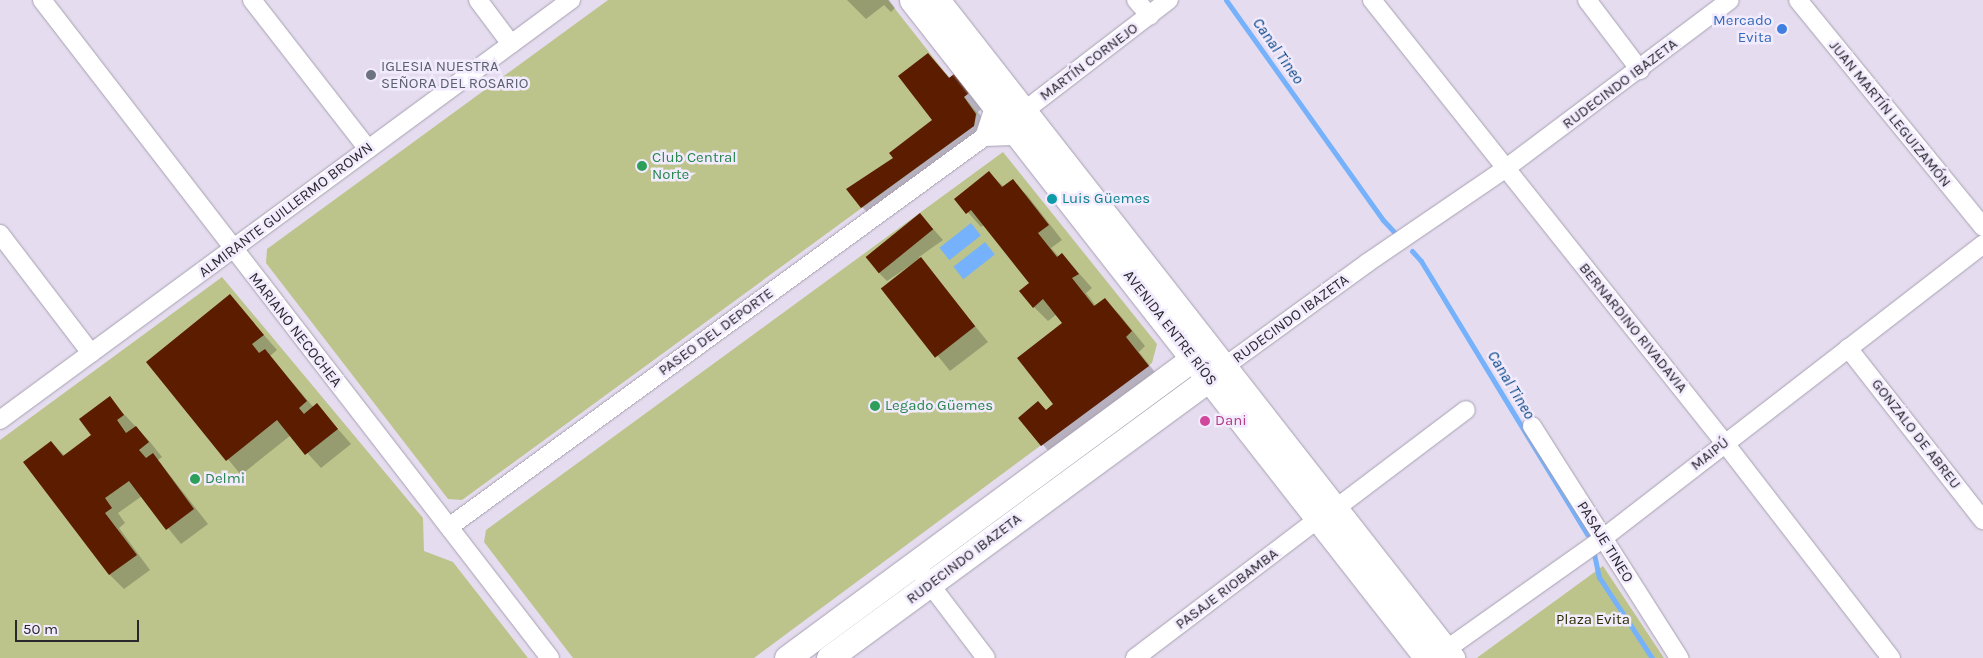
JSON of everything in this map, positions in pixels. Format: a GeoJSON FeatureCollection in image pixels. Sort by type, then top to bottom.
{"type":"FeatureCollection","features":[{"type":"Feature","properties":{"kind":"main road","name":"AVENIDA ENTRE RÍOS"},"geometry":{"type":"LineString","coordinates":[[912,0],[991,100],[1018,125]]}},
{"type":"Feature","properties":{"kind":"main road","name":"AVENIDA ENTRE RÍOS"},"geometry":{"type":"LineString","coordinates":[[937,0],[1018,125],[1440,656]]}},
{"type":"Feature","properties":{"kind":"main road","name":"RUDECINDO IBAZETA"},"geometry":{"type":"LineString","coordinates":[[786,658],[1201,353]]}},
{"type":"Feature","properties":{"kind":"main road","name":"RUDECINDO IBAZETA"},"geometry":{"type":"LineString","coordinates":[[829,658],[1217,373]]}},
{"type":"Feature","properties":{"kind":"street","name":"MARIANO NECOCHEA"},"geometry":{"type":"LineString","coordinates":[[42,0],[233,251],[550,658]]}},
{"type":"Feature","properties":{"kind":"street"},"geometry":{"type":"LineString","coordinates":[[252,0],[368,149]]}},
{"type":"Feature","properties":{"kind":"street"},"geometry":{"type":"LineString","coordinates":[[478,0],[511,44]]}},
{"type":"Feature","properties":{"kind":"street","name":"ALMIRANTE GUILLERMO BROWN"},"geometry":{"type":"LineString","coordinates":[[0,420],[91,352],[233,251],[571,0]]}},
{"type":"Feature","properties":{"kind":"street"},"geometry":{"type":"LineString","coordinates":[[1136,0],[1150,16]]}},
{"type":"Feature","properties":{"kind":"street","name":"MARTÍN CORNEJO"},"geometry":{"type":"LineString","coordinates":[[1018,125],[1170,0]]}},
{"type":"Feature","properties":{"kind":"street","name":"BERNARDINO RIVADAVIA"},"geometry":{"type":"LineString","coordinates":[[1372,0],[1724,442],[1891,658]]}},
{"type":"Feature","properties":{"kind":"street"},"geometry":{"type":"LineString","coordinates":[[1587,0],[1640,70]]}},
{"type":"Feature","properties":{"kind":"street","name":"RUDECINDO IBAZETA"},"geometry":{"type":"LineString","coordinates":[[1217,373],[1367,263],[1505,169],[1640,70],[1730,0]]}},
{"type":"Feature","properties":{"kind":"street","name":"JUAN MARTÍN LEGUIZAMÓN"},"geometry":{"type":"LineString","coordinates":[[1798,0],[1983,227]]}},
{"type":"Feature","properties":{"kind":"street"},"geometry":{"type":"LineString","coordinates":[[991,100],[992,110],[984,137],[1012,136],[1018,125]]}},
{"type":"Feature","properties":{"kind":"street","name":"PASEO DEL DEPORTE"},"geometry":{"type":"LineString","coordinates":[[449,527],[984,137]]}},
{"type":"Feature","properties":{"kind":"street"},"geometry":{"type":"LineString","coordinates":[[0,234],[91,352]]}},
{"type":"Feature","properties":{"kind":"street","name":"MAIPÚ"},"geometry":{"type":"LineString","coordinates":[[1440,656],[1602,539],[1724,442],[1983,244]]}},
{"type":"Feature","properties":{"kind":"street","name":"GONZALO DE ABREU"},"geometry":{"type":"LineString","coordinates":[[1848,348],[1983,520]]}},
{"type":"Feature","properties":{"kind":"street","name":"PASAJE RIOBAMBA"},"geometry":{"type":"LineString","coordinates":[[1135,658],[1466,410]]}},
{"type":"Feature","properties":{"kind":"street","name":"PASAJE TINEO"},"geometry":{"type":"LineString","coordinates":[[1532,426],[1679,658]]}},
{"type":"Feature","properties":{"kind":"street"},"geometry":{"type":"LineString","coordinates":[[913,563],[986,658]]}},
{"type":"Feature","properties":{"kind":"green space"},"geometry":{"type":"Polygon","coordinates":[[[608,0],[888,0],[977,113],[974,126],[462,500],[448,499],[266,263],[267,249],[608,0]]]}},
{"type":"Feature","properties":{"kind":"green space","name":"Legado Güemes"},"geometry":{"type":"Polygon","coordinates":[[[1003,152],[1157,344],[1152,363],[754,658],[573,658],[484,542],[486,530],[1003,152]]]}},
{"type":"Feature","properties":{"kind":"green space","name":"Delmi"},"geometry":{"type":"Polygon","coordinates":[[[222,277],[423,518],[424,551],[453,562],[528,658],[0,658],[0,440],[222,277]]]}},
{"type":"Feature","properties":{"kind":"green space","name":"Plaza Evita"},"geometry":{"type":"Polygon","coordinates":[[[1603,566],[1664,658],[1477,658],[1478,657],[1603,566]]]}},
{"type":"Feature","properties":{"kind":"water"},"geometry":{"type":"Polygon","coordinates":[[[971,223],[981,236],[949,260],[939,248],[971,223]]]}},
{"type":"Feature","properties":{"kind":"water"},"geometry":{"type":"Polygon","coordinates":[[[985,242],[995,255],[963,279],[953,267],[985,242]]]}},
{"type":"Feature","properties":{"kind":"building"},"geometry":{"type":"Polygon","coordinates":[[[928,53],[949,78],[954,74],[969,93],[964,97],[976,114],[974,126],[861,208],[846,189],[893,158],[889,153],[932,120],[898,76],[928,53]]]}},
{"type":"Feature","properties":{"kind":"building"},"geometry":{"type":"Polygon","coordinates":[[[989,171],[1002,187],[1013,179],[1049,225],[1038,233],[1057,257],[1062,253],[1079,274],[1072,278],[1094,306],[1105,298],[1132,331],[1126,337],[1149,366],[1041,446],[1018,418],[1038,401],[1046,410],[1053,404],[1017,358],[1062,323],[1043,299],[1033,308],[1019,291],[1029,283],[971,210],[966,214],[954,199],[989,171]]]}},
{"type":"Feature","properties":{"kind":"building"},"geometry":{"type":"Polygon","coordinates":[[[920,213],[933,229],[879,273],[866,257],[920,213]]]}},
{"type":"Feature","properties":{"kind":"building"},"geometry":{"type":"Polygon","coordinates":[[[921,257],[975,326],[935,358],[881,288],[921,257]]]}},
{"type":"Feature","properties":{"kind":"building"},"geometry":{"type":"Polygon","coordinates":[[[230,294],[264,335],[252,344],[259,353],[265,349],[307,401],[299,408],[304,414],[317,403],[338,429],[305,455],[277,420],[226,461],[146,362],[230,294]]]}},
{"type":"Feature","properties":{"kind":"building"},"geometry":{"type":"Polygon","coordinates":[[[110,396],[124,415],[117,420],[126,433],[136,426],[149,442],[139,450],[146,458],[153,453],[194,509],[166,530],[129,481],[105,498],[112,508],[105,513],[137,555],[109,575],[23,462],[51,441],[63,456],[91,435],[79,419],[110,396]]]}},
{"type":"Feature","properties":{"kind":"waterway","name":"Canal Tineo"},"geometry":{"type":"LineString","coordinates":[[1226,0],[1383,220],[1399,237]]}},
{"type":"Feature","properties":{"kind":"waterway","name":"Canal Tineo"},"geometry":{"type":"LineString","coordinates":[[1412,251],[1421,261],[1587,534]]}},
{"type":"Feature","properties":{"kind":"waterway","name":"Canal Tineo"},"geometry":{"type":"LineString","coordinates":[[1594,554],[1599,577],[1652,658]]}},
{"type":"Feature","properties":{"kind":"place","name":"Mercado Evita"},"geometry":{"type":"Point","coordinates":[1782,29]}},
{"type":"Feature","properties":{"kind":"place","name":"IGLESIA NUESTRA SEÑORA DEL ROSARIO"},"geometry":{"type":"Point","coordinates":[371,75]}},
{"type":"Feature","properties":{"kind":"place","name":"Club Central Norte"},"geometry":{"type":"Point","coordinates":[642,166]}},
{"type":"Feature","properties":{"kind":"place","name":"Luis Güemes"},"geometry":{"type":"Point","coordinates":[1052,199]}},
{"type":"Feature","properties":{"kind":"place","name":"Legado Güemes"},"geometry":{"type":"Point","coordinates":[875,406]}},
{"type":"Feature","properties":{"kind":"place","name":"Dani"},"geometry":{"type":"Point","coordinates":[1205,421]}},
{"type":"Feature","properties":{"kind":"place","name":"Delmi"},"geometry":{"type":"Point","coordinates":[195,479]}}]}
